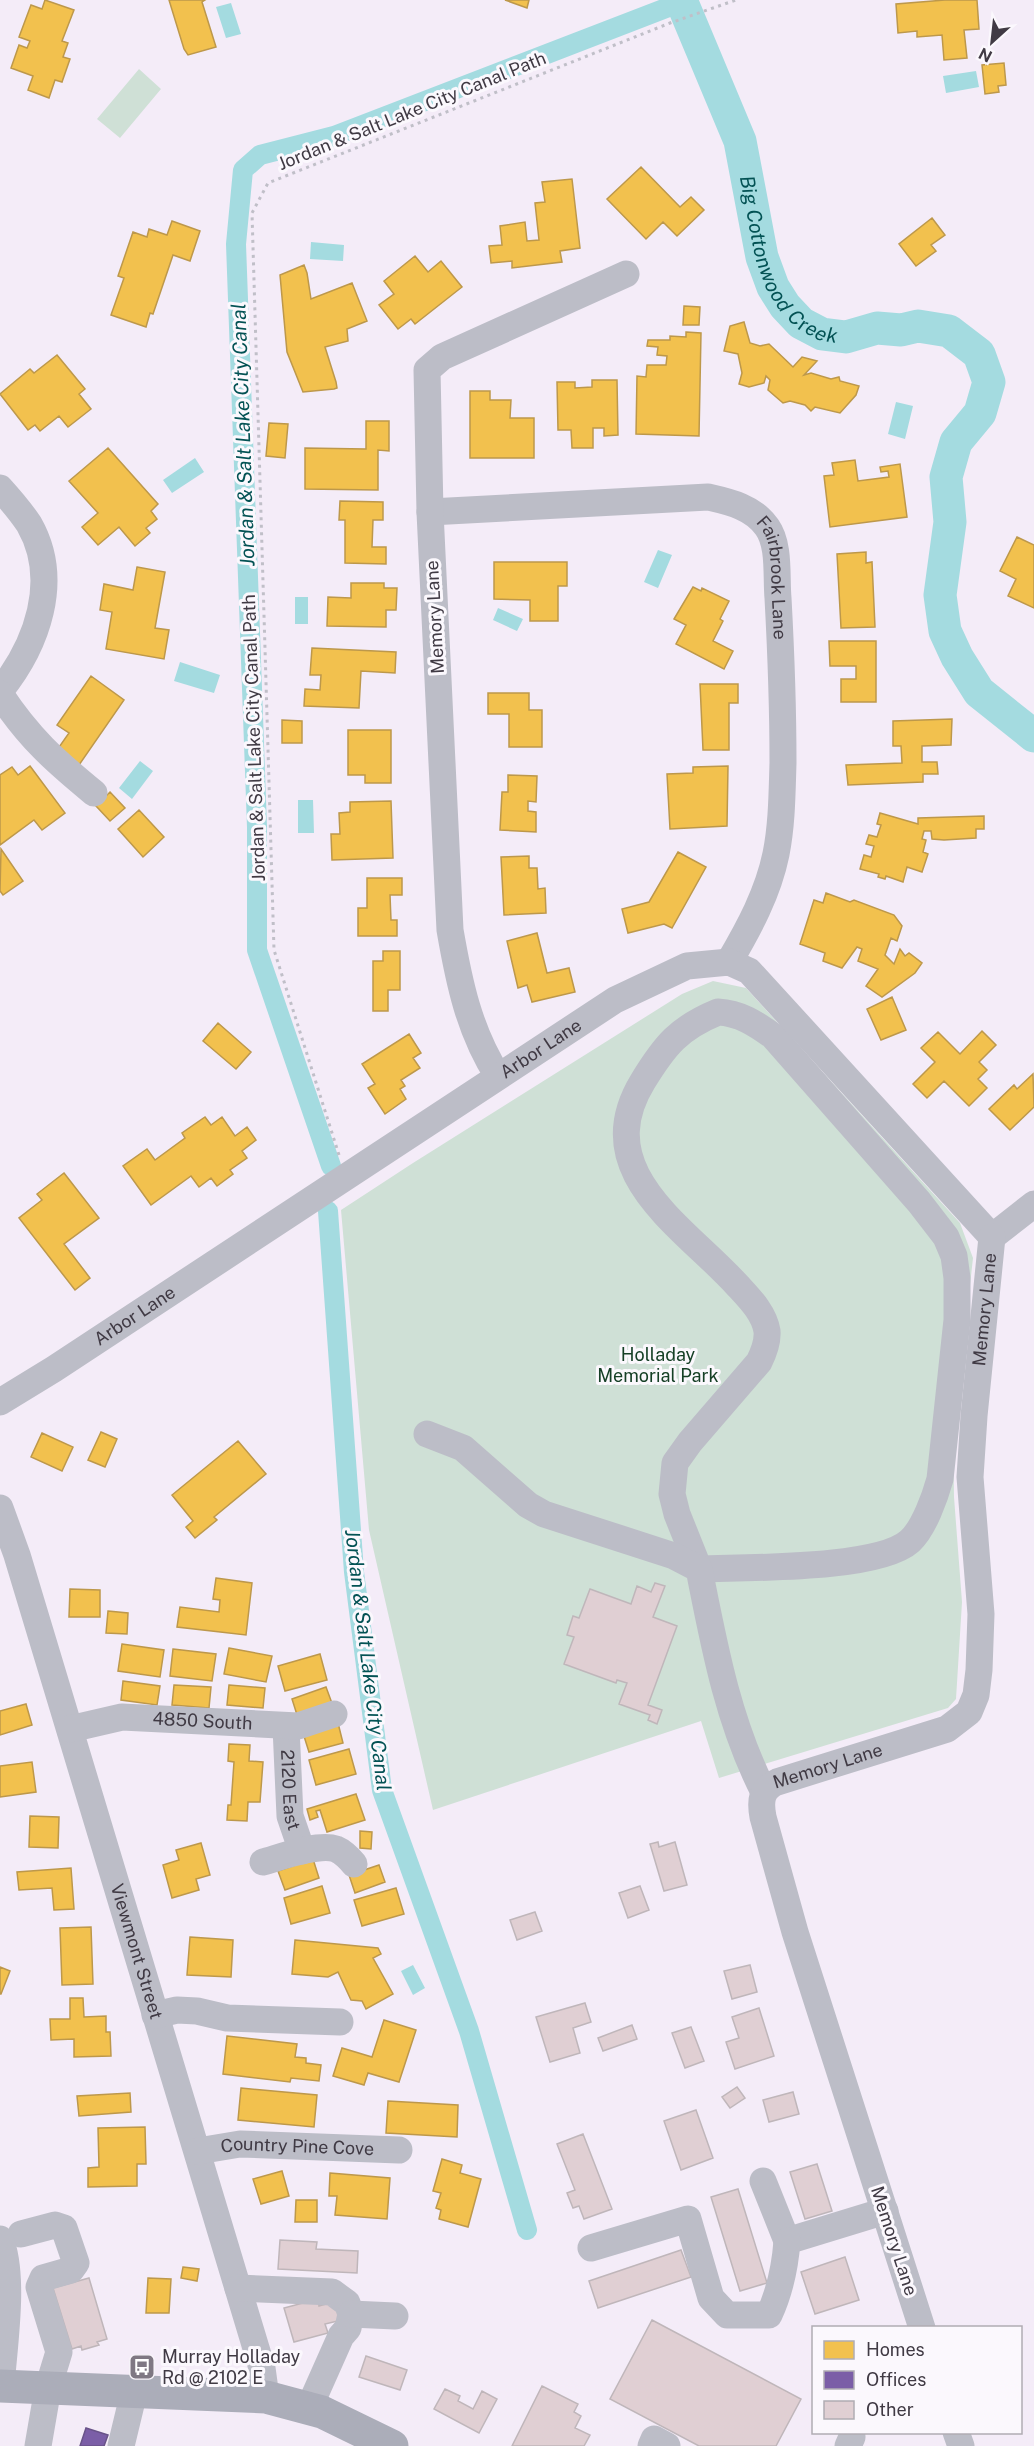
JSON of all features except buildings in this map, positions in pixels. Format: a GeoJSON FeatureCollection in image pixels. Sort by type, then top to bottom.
{"type":"FeatureCollection","features":[{"type":"Feature","properties":{"kind":"main road"},"geometry":{"type":"LineString","coordinates":[[0,2386],[266,2397],[334,2417],[392,2446]]}},
{"type":"Feature","properties":{"kind":"street","name":"Memory Lane"},"geometry":{"type":"LineString","coordinates":[[498,1076],[486,1057],[460,990],[450,930],[430,512],[427,370],[442,357],[626,274]]}},
{"type":"Feature","properties":{"kind":"street"},"geometry":{"type":"LineString","coordinates":[[0,488],[29,525],[42,557],[44,586],[40,617],[29,648],[0,693],[19,723],[47,754],[94,793]]}},
{"type":"Feature","properties":{"kind":"street","name":"Fairbrook Lane"},"geometry":{"type":"LineString","coordinates":[[430,512],[708,497],[732,502],[752,511],[767,526],[774,539],[779,613],[783,721],[782,798],[776,852],[768,884],[750,925],[729,962]]}},
{"type":"Feature","properties":{"kind":"street","name":"Arbor Lane"},"geometry":{"type":"LineString","coordinates":[[0,1402],[54,1369],[615,1000],[687,966],[729,962]]}},
{"type":"Feature","properties":{"kind":"street"},"geometry":{"type":"LineString","coordinates":[[729,962],[749,971],[992,1237],[1034,1204]]}},
{"type":"Feature","properties":{"kind":"street"},"geometry":{"type":"LineString","coordinates":[[427,1434],[463,1448],[528,1505],[543,1514],[674,1557],[699,1569],[865,1560],[895,1551],[911,1540],[934,1499],[940,1479],[957,1320],[957,1278],[954,1256],[946,1237],[919,1202],[773,1036],[750,1021],[731,1013],[718,1012],[685,1028],[668,1045],[634,1095],[628,1120],[627,1148],[635,1174],[644,1191],[666,1216],[727,1273],[754,1303],[764,1319],[767,1333],[766,1348],[759,1362],[746,1380],[690,1442],[675,1463],[672,1494],[699,1569],[720,1672],[752,1767],[764,1791]]}},
{"type":"Feature","properties":{"kind":"street","name":"Memory Lane"},"geometry":{"type":"LineString","coordinates":[[921,2326],[772,1853],[762,1817],[762,1797],[764,1791],[777,1782],[947,1729],[963,1719],[974,1703],[979,1670],[981,1614],[970,1477],[992,1237]]}},
{"type":"Feature","properties":{"kind":"street","name":"Viewmont Street"},"geometry":{"type":"LineString","coordinates":[[0,1508],[17,1555],[198,2151],[262,2368],[266,2397]]}},
{"type":"Feature","properties":{"kind":"street","name":"4850 South"},"geometry":{"type":"LineString","coordinates":[[70,1729],[122,1718],[298,1726],[334,1714]]}},
{"type":"Feature","properties":{"kind":"street","name":"2120 East"},"geometry":{"type":"LineString","coordinates":[[286,1726],[290,1815],[302,1851]]}},
{"type":"Feature","properties":{"kind":"street"},"geometry":{"type":"LineString","coordinates":[[263,1862],[302,1851],[328,1847],[338,1850],[354,1864]]}},
{"type":"Feature","properties":{"kind":"street"},"geometry":{"type":"LineString","coordinates":[[155,2015],[187,2011],[236,2019],[340,2022]]}},
{"type":"Feature","properties":{"kind":"street","name":"Country Pine Cove"},"geometry":{"type":"LineString","coordinates":[[198,2151],[240,2144],[399,2150]]}},
{"type":"Feature","properties":{"kind":"street"},"geometry":{"type":"LineString","coordinates":[[591,2248],[688,2219],[711,2298],[727,2315],[769,2315],[778,2295],[783,2275],[787,2241],[763,2181]]}},
{"type":"Feature","properties":{"kind":"street"},"geometry":{"type":"LineString","coordinates":[[787,2241],[885,2211]]}},
{"type":"Feature","properties":{"kind":"street"},"geometry":{"type":"LineString","coordinates":[[0,2386],[4,2248],[10,2236],[55,2225],[64,2228],[75,2263],[71,2270],[43,2278],[39,2287],[59,2352],[48,2388],[38,2446]]}},
{"type":"Feature","properties":{"kind":"street"},"geometry":{"type":"LineString","coordinates":[[238,2288],[332,2292],[347,2303],[351,2314],[348,2328],[341,2336],[309,2408]]}},
{"type":"Feature","properties":{"kind":"street"},"geometry":{"type":"LineString","coordinates":[[351,2314],[395,2316]]}},
{"type":"Feature","properties":{"kind":"street"},"geometry":{"type":"LineString","coordinates":[[121,2446],[134,2392]]}},
{"type":"Feature","properties":{"kind":"street"},"geometry":{"type":"LineString","coordinates":[[651,2446],[654,2439],[667,2446]]}},
{"type":"Feature","properties":{"kind":"path","name":"Jordan & Salt Lake City Canal Path"},"geometry":{"type":"LineString","coordinates":[[346,1177],[274,950],[252,213],[268,183],[670,23],[736,0]]}},
{"type":"Feature","properties":{"kind":"green space"},"geometry":{"type":"Polygon","coordinates":[[[139,69],[161,89],[120,138],[97,119],[139,69]]]}},
{"type":"Feature","properties":{"kind":"green space","name":"Holladay Memorial Park"},"geometry":{"type":"Polygon","coordinates":[[[713,981],[746,988],[960,1223],[973,1258],[953,1439],[954,1497],[962,1602],[956,1699],[948,1708],[719,1778],[701,1721],[433,1810],[369,1530],[341,1210],[682,994],[713,981]]]}},
{"type":"Feature","properties":{"kind":"water"},"geometry":{"type":"Polygon","coordinates":[[[231,3],[241,34],[226,38],[216,7],[231,3]]]}},
{"type":"Feature","properties":{"kind":"water"},"geometry":{"type":"Polygon","coordinates":[[[976,71],[979,87],[946,93],[943,76],[976,71]]]}},
{"type":"Feature","properties":{"kind":"water"},"geometry":{"type":"Polygon","coordinates":[[[311,242],[344,245],[343,261],[310,259],[311,242]]]}},
{"type":"Feature","properties":{"kind":"water"},"geometry":{"type":"Polygon","coordinates":[[[896,402],[913,406],[905,439],[888,434],[896,402]]]}},
{"type":"Feature","properties":{"kind":"water"},"geometry":{"type":"Polygon","coordinates":[[[195,458],[204,472],[172,493],[163,480],[195,458]]]}},
{"type":"Feature","properties":{"kind":"water"},"geometry":{"type":"Polygon","coordinates":[[[658,550],[672,555],[658,588],[644,582],[658,550]]]}},
{"type":"Feature","properties":{"kind":"water"},"geometry":{"type":"Polygon","coordinates":[[[295,597],[308,597],[308,624],[295,624],[295,597]]]}},
{"type":"Feature","properties":{"kind":"water"},"geometry":{"type":"Polygon","coordinates":[[[498,608],[523,619],[517,631],[493,620],[498,608]]]}},
{"type":"Feature","properties":{"kind":"water"},"geometry":{"type":"Polygon","coordinates":[[[180,662],[220,675],[214,693],[174,681],[180,662]]]}},
{"type":"Feature","properties":{"kind":"water"},"geometry":{"type":"Polygon","coordinates":[[[140,761],[153,771],[132,799],[119,788],[140,761]]]}},
{"type":"Feature","properties":{"kind":"water"},"geometry":{"type":"Polygon","coordinates":[[[298,800],[313,800],[314,833],[298,833],[298,800]]]}},
{"type":"Feature","properties":{"kind":"water"},"geometry":{"type":"Polygon","coordinates":[[[413,1965],[425,1988],[413,1995],[401,1971],[413,1965]]]}},
{"type":"Feature","properties":{"kind":"waterway","name":"Big Cottonwood Creek"},"geometry":{"type":"LineString","coordinates":[[681,0],[740,141],[762,257],[773,287],[785,306],[801,323],[822,334],[846,337],[877,328],[901,330],[918,326],[949,331],[979,354],[989,382],[980,413],[956,442],[946,477],[950,522],[940,595],[945,631],[957,657],[979,692],[1034,736]]}},
{"type":"Feature","properties":{"kind":"waterway","name":"Jordan & Salt Lake City Canal"},"geometry":{"type":"LineString","coordinates":[[331,1166],[257,950],[257,827],[236,244],[243,170],[260,155],[334,136],[687,0]]}},
{"type":"Feature","properties":{"kind":"waterway","name":"Jordan & Salt Lake City Canal"},"geometry":{"type":"LineString","coordinates":[[328,1211],[354,1572],[382,1790],[469,2031],[527,2230]]}},
{"type":"Feature","properties":{"kind":"place","name":"Murray Holladay Rd @ 2102 E"},"geometry":{"type":"Point","coordinates":[142,2367]}}]}
